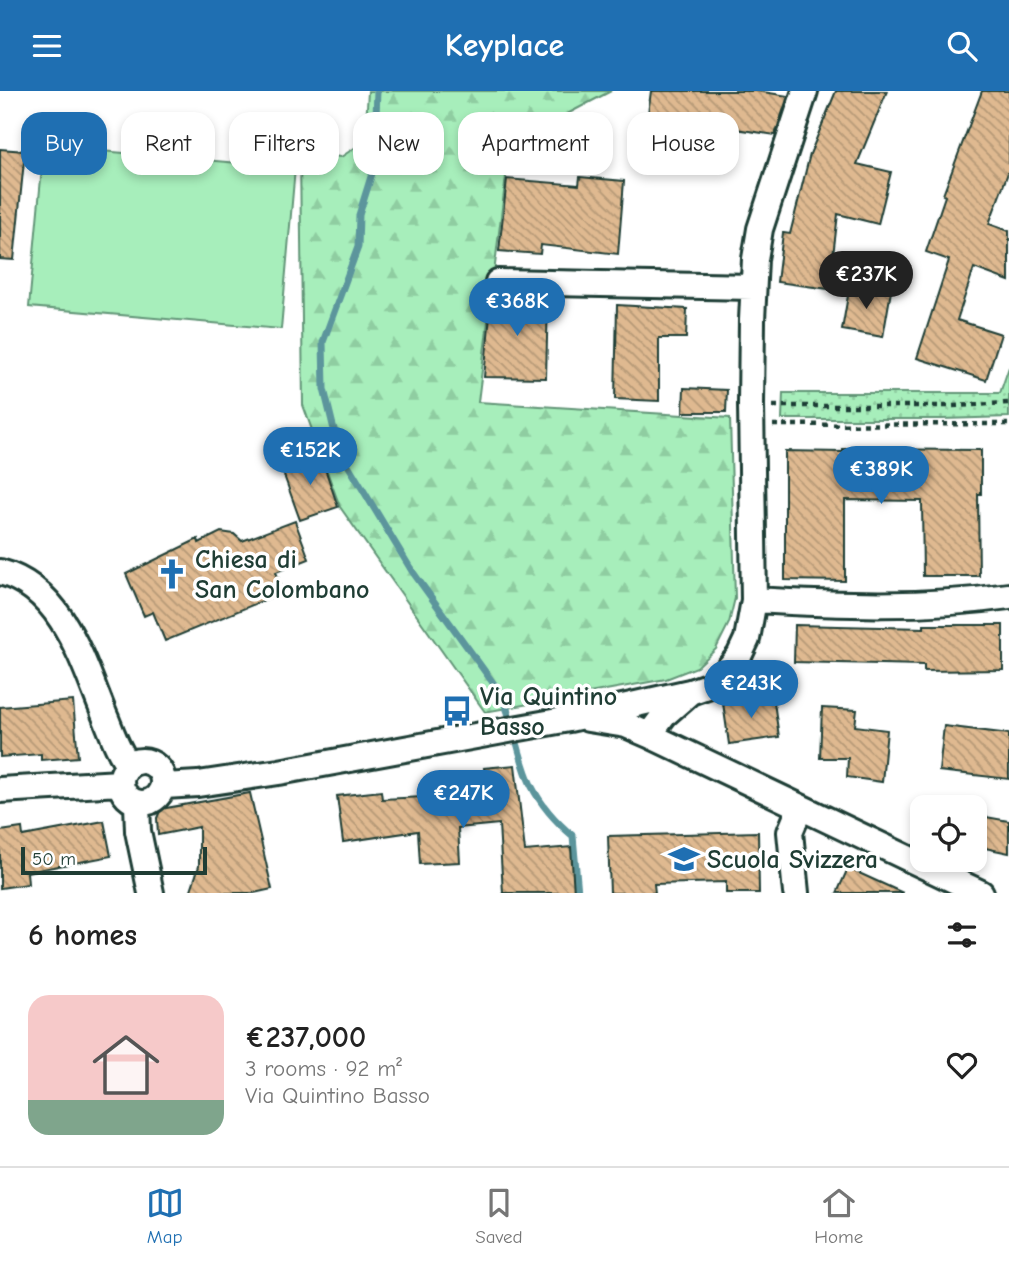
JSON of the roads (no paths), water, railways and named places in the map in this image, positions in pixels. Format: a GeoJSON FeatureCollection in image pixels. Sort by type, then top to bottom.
{"type":"FeatureCollection","features":[{"type":"Feature","properties":{"kind":"street"},"geometry":{"type":"LineString","coordinates":[[164,786],[198,784],[279,772],[569,719],[690,692],[710,685],[739,656],[747,639],[754,600],[751,425],[753,287],[760,229],[805,91]]}},
{"type":"Feature","properties":{"kind":"street"},"geometry":{"type":"LineString","coordinates":[[498,282],[753,287]]}},
{"type":"Feature","properties":{"kind":"street"},"geometry":{"type":"LineString","coordinates":[[0,572],[30,586],[64,622],[115,740],[124,774],[125,796],[137,804],[149,803],[159,797],[164,786],[163,773],[154,763],[141,761],[124,774],[0,790]]}},
{"type":"Feature","properties":{"kind":"street"},"geometry":{"type":"LineString","coordinates":[[754,600],[911,605],[1009,596]]}},
{"type":"Feature","properties":{"kind":"street"},"geometry":{"type":"LineString","coordinates":[[649,735],[664,714],[690,692]]}},
{"type":"Feature","properties":{"kind":"street"},"geometry":{"type":"LineString","coordinates":[[569,719],[599,719],[649,735],[981,893]]}},
{"type":"Feature","properties":{"kind":"street"},"geometry":{"type":"LineString","coordinates":[[137,804],[138,831],[151,893]]}},
{"type":"Feature","properties":{"kind":"street"},"geometry":{"type":"LineString","coordinates":[[796,893],[790,832],[800,808]]}},
{"type":"Feature","properties":{"kind":"waterway"},"geometry":{"type":"LineString","coordinates":[[377,91],[374,167],[359,215],[358,247],[323,342],[324,389],[339,450],[412,571],[499,691],[531,785],[549,813],[573,836],[578,893]]}},
{"type":"Feature","properties":{"kind":"place","name":"Chiesa di San Colombano"},"geometry":{"type":"Point","coordinates":[172,574]}},
{"type":"Feature","properties":{"kind":"place","name":"Via Quintino Basso"},"geometry":{"type":"Point","coordinates":[457,711]}},
{"type":"Feature","properties":{"kind":"place","name":"Scuola Svizzera"},"geometry":{"type":"Point","coordinates":[684,859]}}]}
